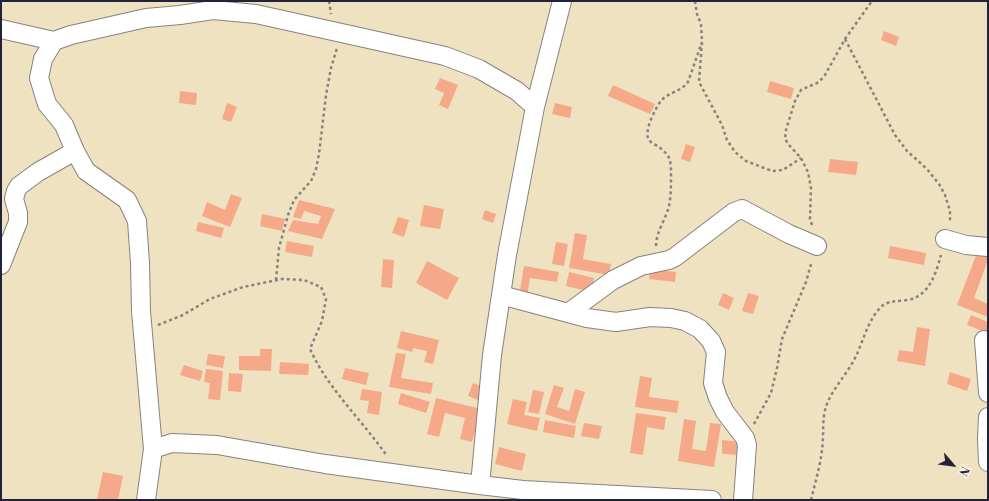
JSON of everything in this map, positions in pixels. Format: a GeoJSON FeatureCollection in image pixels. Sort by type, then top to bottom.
{"type":"FeatureCollection","features":[{"type":"Feature","properties":{"kind":"street"},"geometry":{"type":"LineString","coordinates":[[480,485],[492,355],[501,295],[535,107],[562,1]]}},
{"type":"Feature","properties":{"kind":"street"},"geometry":{"type":"LineString","coordinates":[[1,29],[54,41],[71,35],[146,18],[219,10],[256,14],[445,56],[479,69],[518,91],[535,107]]}},
{"type":"Feature","properties":{"kind":"street"},"geometry":{"type":"LineString","coordinates":[[54,41],[43,59],[39,78],[47,104],[64,125],[75,151],[86,171],[127,200],[137,221],[141,311],[153,449],[146,500]]}},
{"type":"Feature","properties":{"kind":"street"},"geometry":{"type":"LineString","coordinates":[[1,265],[18,222],[18,213],[14,199],[19,186],[38,172],[75,151]]}},
{"type":"Feature","properties":{"kind":"street"},"geometry":{"type":"LineString","coordinates":[[568,312],[612,280],[641,266],[669,260],[675,257],[734,212],[742,209],[789,234],[817,246]]}},
{"type":"Feature","properties":{"kind":"street"},"geometry":{"type":"LineString","coordinates":[[945,239],[966,245],[988,247]]}},
{"type":"Feature","properties":{"kind":"street"},"geometry":{"type":"LineString","coordinates":[[501,295],[587,318],[616,322],[650,317],[671,318],[685,321],[700,329],[711,342],[716,352],[713,383],[718,398],[724,412],[745,438],[747,445],[743,500]]}},
{"type":"Feature","properties":{"kind":"street"},"geometry":{"type":"LineString","coordinates":[[984,340],[988,393]]}},
{"type":"Feature","properties":{"kind":"street"},"geometry":{"type":"LineString","coordinates":[[988,417],[988,462]]}},
{"type":"Feature","properties":{"kind":"street"},"geometry":{"type":"LineString","coordinates":[[153,449],[172,443],[217,445],[325,464],[523,490],[627,498],[712,500]]}},
{"type":"Feature","properties":{"kind":"path"},"geometry":{"type":"LineString","coordinates":[[695,1],[697,14],[701,24],[702,42],[699,82],[722,125],[727,140],[735,152],[746,160],[772,171],[783,170],[801,158]]}},
{"type":"Feature","properties":{"kind":"path"},"geometry":{"type":"LineString","coordinates":[[745,438],[758,420],[770,393],[777,368],[782,340],[806,282],[817,246],[810,219],[812,188],[808,172],[801,158],[785,139],[786,130],[795,101],[801,90],[819,82],[825,75],[845,39],[872,1]]}},
{"type":"Feature","properties":{"kind":"path"},"geometry":{"type":"LineString","coordinates":[[276,280],[279,248],[291,208],[294,200],[311,181],[320,154],[326,95],[331,68],[341,32]]}},
{"type":"Feature","properties":{"kind":"path"},"geometry":{"type":"LineString","coordinates":[[811,500],[819,468],[825,411],[829,399],[848,371],[871,321],[880,308],[888,302],[908,300],[921,295],[931,283],[950,228],[950,211],[945,195],[939,184],[927,169],[907,151],[896,135],[845,39]]}},
{"type":"Feature","properties":{"kind":"path"},"geometry":{"type":"LineString","coordinates":[[660,262],[657,256],[656,244],[669,206],[671,191],[671,160],[668,154],[649,140],[647,136],[648,128],[661,101],[684,87],[688,82],[702,42]]}},
{"type":"Feature","properties":{"kind":"path"},"geometry":{"type":"LineString","coordinates":[[143,332],[183,315],[210,300],[243,287],[282,279],[304,280],[321,287],[326,299],[322,321],[310,349],[318,366],[355,416],[374,438],[388,458],[396,474]]}},
{"type":"Feature","properties":{"kind":"building"},"geometry":{"type":"Polygon","coordinates":[[[884,31],[899,37],[896,46],[881,40],[884,31]]]}},
{"type":"Feature","properties":{"kind":"building"},"geometry":{"type":"Polygon","coordinates":[[[440,78],[458,85],[448,109],[439,105],[444,93],[435,89],[440,78]]]}},
{"type":"Feature","properties":{"kind":"building"},"geometry":{"type":"Polygon","coordinates":[[[770,81],[794,88],[791,99],[767,92],[770,81]]]}},
{"type":"Feature","properties":{"kind":"building"},"geometry":{"type":"Polygon","coordinates":[[[613,85],[655,104],[650,114],[608,96],[613,85]]]}},
{"type":"Feature","properties":{"kind":"building"},"geometry":{"type":"Polygon","coordinates":[[[180,91],[197,93],[196,105],[179,103],[180,91]]]}},
{"type":"Feature","properties":{"kind":"building"},"geometry":{"type":"Polygon","coordinates":[[[227,103],[237,107],[231,122],[222,119],[227,103]]]}},
{"type":"Feature","properties":{"kind":"building"},"geometry":{"type":"Polygon","coordinates":[[[555,103],[572,107],[570,118],[552,114],[555,103]]]}},
{"type":"Feature","properties":{"kind":"building"},"geometry":{"type":"Polygon","coordinates":[[[686,144],[695,147],[690,162],[681,159],[686,144]]]}},
{"type":"Feature","properties":{"kind":"building"},"geometry":{"type":"Polygon","coordinates":[[[830,159],[858,162],[856,175],[828,172],[830,159]]]}},
{"type":"Feature","properties":{"kind":"building"},"geometry":{"type":"Polygon","coordinates":[[[231,194],[242,198],[230,227],[202,216],[207,202],[225,210],[231,194]]]}},
{"type":"Feature","properties":{"kind":"building"},"geometry":{"type":"Polygon","coordinates":[[[299,200],[335,209],[322,239],[288,231],[293,220],[318,224],[321,216],[304,211],[301,219],[293,217],[299,200]]]}},
{"type":"Feature","properties":{"kind":"building"},"geometry":{"type":"Polygon","coordinates":[[[424,205],[444,209],[440,229],[420,226],[424,205]]]}},
{"type":"Feature","properties":{"kind":"building"},"geometry":{"type":"Polygon","coordinates":[[[485,210],[496,214],[493,223],[482,219],[485,210]]]}},
{"type":"Feature","properties":{"kind":"building"},"geometry":{"type":"Polygon","coordinates":[[[262,214],[285,219],[282,231],[260,226],[262,214]]]}},
{"type":"Feature","properties":{"kind":"building"},"geometry":{"type":"Polygon","coordinates":[[[398,217],[409,220],[404,237],[392,233],[398,217]]]}},
{"type":"Feature","properties":{"kind":"building"},"geometry":{"type":"Polygon","coordinates":[[[198,222],[224,228],[221,238],[196,231],[198,222]]]}},
{"type":"Feature","properties":{"kind":"building"},"geometry":{"type":"Polygon","coordinates":[[[575,233],[587,235],[583,259],[611,264],[609,275],[569,268],[575,233]]]}},
{"type":"Feature","properties":{"kind":"building"},"geometry":{"type":"Polygon","coordinates":[[[287,241],[314,246],[312,257],[285,252],[287,241]]]}},
{"type":"Feature","properties":{"kind":"building"},"geometry":{"type":"Polygon","coordinates":[[[556,242],[568,244],[564,266],[552,264],[556,242]]]}},
{"type":"Feature","properties":{"kind":"building"},"geometry":{"type":"Polygon","coordinates":[[[890,246],[926,253],[924,265],[888,258],[890,246]]]}},
{"type":"Feature","properties":{"kind":"building"},"geometry":{"type":"Polygon","coordinates":[[[977,253],[988,257],[988,260],[974,298],[988,304],[988,317],[957,305],[977,253]]]}},
{"type":"Feature","properties":{"kind":"building"},"geometry":{"type":"Polygon","coordinates":[[[383,259],[394,260],[392,288],[381,287],[383,259]]]}},
{"type":"Feature","properties":{"kind":"building"},"geometry":{"type":"Polygon","coordinates":[[[427,261],[459,278],[447,300],[416,283],[427,261]]]}},
{"type":"Feature","properties":{"kind":"building"},"geometry":{"type":"Polygon","coordinates":[[[524,266],[559,272],[557,282],[530,278],[527,297],[519,296],[524,266]]]}},
{"type":"Feature","properties":{"kind":"building"},"geometry":{"type":"Polygon","coordinates":[[[650,269],[676,272],[675,282],[649,279],[650,269]]]}},
{"type":"Feature","properties":{"kind":"building"},"geometry":{"type":"Polygon","coordinates":[[[569,272],[594,278],[591,292],[566,286],[569,272]]]}},
{"type":"Feature","properties":{"kind":"building"},"geometry":{"type":"Polygon","coordinates":[[[723,293],[734,298],[729,310],[718,305],[723,293]]]}},
{"type":"Feature","properties":{"kind":"building"},"geometry":{"type":"Polygon","coordinates":[[[748,293],[759,296],[753,314],[742,311],[748,293]]]}},
{"type":"Feature","properties":{"kind":"building"},"geometry":{"type":"Polygon","coordinates":[[[971,315],[988,322],[988,333],[967,325],[971,315]]]}},
{"type":"Feature","properties":{"kind":"building"},"geometry":{"type":"Polygon","coordinates":[[[917,327],[930,329],[925,366],[897,361],[899,350],[913,352],[917,327]]]}},
{"type":"Feature","properties":{"kind":"building"},"geometry":{"type":"Polygon","coordinates":[[[401,331],[439,340],[433,364],[424,362],[427,351],[413,348],[412,352],[397,348],[401,331]]]}},
{"type":"Feature","properties":{"kind":"building"},"geometry":{"type":"Polygon","coordinates":[[[260,349],[272,349],[271,371],[239,370],[239,356],[260,356],[260,349]]]}},
{"type":"Feature","properties":{"kind":"building"},"geometry":{"type":"Polygon","coordinates":[[[396,353],[406,354],[401,378],[433,383],[431,394],[389,387],[396,353]]]}},
{"type":"Feature","properties":{"kind":"building"},"geometry":{"type":"Polygon","coordinates":[[[208,354],[225,356],[223,368],[206,365],[208,354]]]}},
{"type":"Feature","properties":{"kind":"building"},"geometry":{"type":"Polygon","coordinates":[[[280,362],[309,364],[308,375],[279,374],[280,362]]]}},
{"type":"Feature","properties":{"kind":"building"},"geometry":{"type":"Polygon","coordinates":[[[184,365],[203,371],[200,381],[180,375],[184,365]]]}},
{"type":"Feature","properties":{"kind":"building"},"geometry":{"type":"Polygon","coordinates":[[[345,368],[369,373],[366,385],[342,379],[345,368]]]}},
{"type":"Feature","properties":{"kind":"building"},"geometry":{"type":"Polygon","coordinates":[[[206,369],[223,371],[220,400],[208,399],[210,383],[204,382],[206,369]]]}},
{"type":"Feature","properties":{"kind":"building"},"geometry":{"type":"Polygon","coordinates":[[[950,372],[971,379],[967,391],[947,384],[950,372]]]}},
{"type":"Feature","properties":{"kind":"building"},"geometry":{"type":"Polygon","coordinates":[[[229,373],[243,374],[241,392],[228,391],[229,373]]]}},
{"type":"Feature","properties":{"kind":"building"},"geometry":{"type":"Polygon","coordinates":[[[640,376],[652,378],[649,397],[679,401],[677,413],[635,407],[640,376]]]}},
{"type":"Feature","properties":{"kind":"building"},"geometry":{"type":"Polygon","coordinates":[[[473,383],[484,387],[478,400],[468,396],[473,383]]]}},
{"type":"Feature","properties":{"kind":"building"},"geometry":{"type":"Polygon","coordinates":[[[554,385],[564,388],[557,407],[569,411],[575,389],[585,392],[575,424],[545,414],[554,385]]]}},
{"type":"Feature","properties":{"kind":"building"},"geometry":{"type":"Polygon","coordinates":[[[362,389],[382,392],[379,415],[367,413],[369,401],[360,400],[362,389]]]}},
{"type":"Feature","properties":{"kind":"building"},"geometry":{"type":"Polygon","coordinates":[[[533,390],[544,392],[539,414],[528,412],[533,390]]]}},
{"type":"Feature","properties":{"kind":"building"},"geometry":{"type":"Polygon","coordinates":[[[401,393],[430,402],[426,413],[398,404],[401,393]]]}},
{"type":"Feature","properties":{"kind":"building"},"geometry":{"type":"Polygon","coordinates":[[[436,398],[481,409],[472,442],[460,439],[465,418],[445,413],[439,437],[427,434],[436,398]]]}},
{"type":"Feature","properties":{"kind":"building"},"geometry":{"type":"Polygon","coordinates":[[[513,399],[527,402],[524,415],[540,418],[537,431],[507,424],[513,399]]]}},
{"type":"Feature","properties":{"kind":"building"},"geometry":{"type":"Polygon","coordinates":[[[636,413],[666,417],[664,430],[647,427],[643,455],[630,453],[636,413]]]}},
{"type":"Feature","properties":{"kind":"building"},"geometry":{"type":"Polygon","coordinates":[[[684,419],[696,421],[692,449],[706,451],[710,423],[721,424],[714,467],[678,461],[684,419]]]}},
{"type":"Feature","properties":{"kind":"building"},"geometry":{"type":"Polygon","coordinates":[[[545,420],[576,426],[574,438],[543,432],[545,420]]]}},
{"type":"Feature","properties":{"kind":"building"},"geometry":{"type":"Polygon","coordinates":[[[584,423],[602,426],[599,439],[581,436],[584,423]]]}},
{"type":"Feature","properties":{"kind":"building"},"geometry":{"type":"Polygon","coordinates":[[[722,440],[742,442],[741,455],[722,454],[722,440]]]}},
{"type":"Feature","properties":{"kind":"building"},"geometry":{"type":"Polygon","coordinates":[[[499,447],[526,454],[522,471],[495,464],[499,447]]]}},
{"type":"Feature","properties":{"kind":"building"},"geometry":{"type":"Polygon","coordinates":[[[103,472],[123,476],[118,500],[97,499],[103,472]]]}}]}
